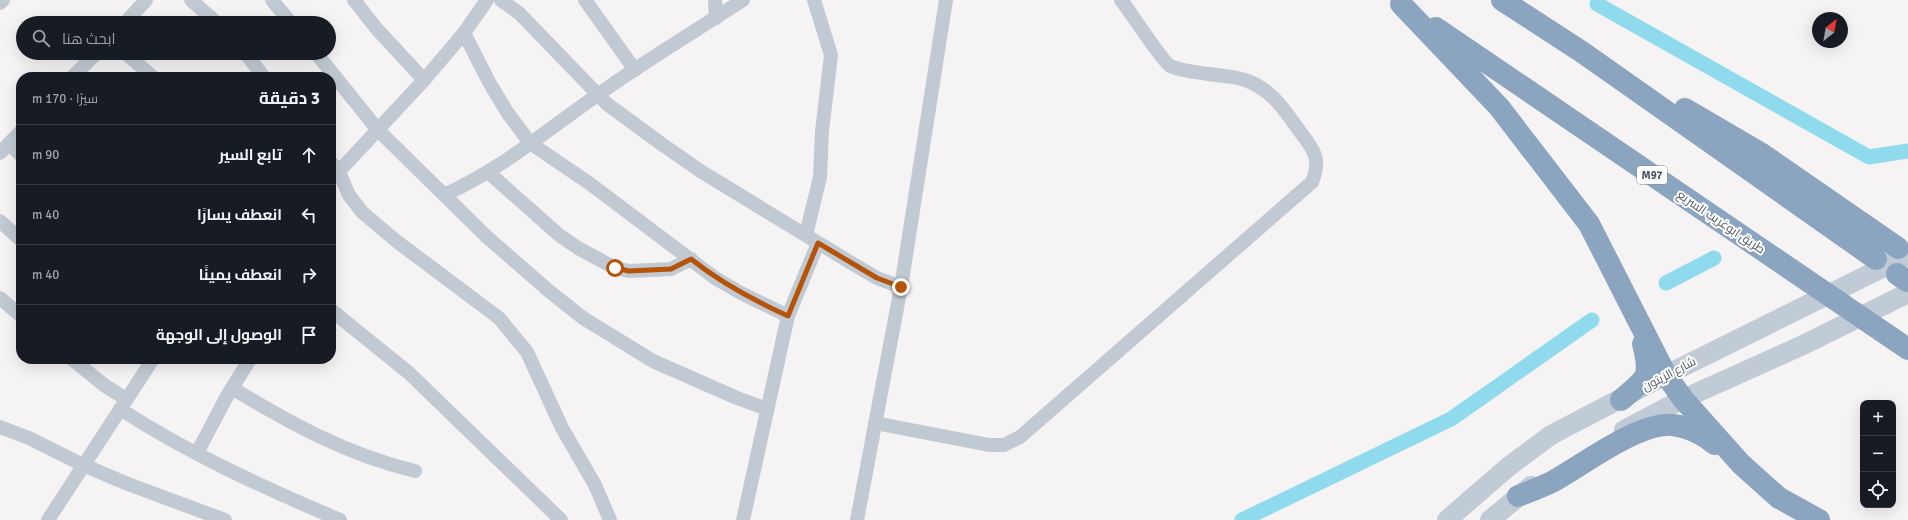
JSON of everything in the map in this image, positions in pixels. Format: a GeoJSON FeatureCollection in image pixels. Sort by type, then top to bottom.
{"type":"FeatureCollection","features":[{"type":"Feature","properties":{"kind":"highway"},"geometry":{"type":"LineString","coordinates":[[1502,0],[1582,52],[1876,259]]}},
{"type":"Feature","properties":{"kind":"highway"},"geometry":{"type":"LineString","coordinates":[[1398,2],[1499,108],[1589,224],[1666,375],[1683,399],[1741,464]]}},
{"type":"Feature","properties":{"kind":"highway","name":"طريق ابوغريب السريع"},"geometry":{"type":"LineString","coordinates":[[1398,2],[1908,349]]}},
{"type":"Feature","properties":{"kind":"highway"},"geometry":{"type":"LineString","coordinates":[[1582,52],[1643,85],[1762,154],[1903,252]]}},
{"type":"Feature","properties":{"kind":"highway"},"geometry":{"type":"LineString","coordinates":[[1621,400],[1642,381],[1648,372],[1648,364],[1638,322]]}},
{"type":"Feature","properties":{"kind":"highway"},"geometry":{"type":"LineString","coordinates":[[1518,496],[1550,482],[1624,439],[1651,428],[1672,425],[1691,429],[1708,438],[1741,464],[1779,498],[1819,520]]}},
{"type":"Feature","properties":{"kind":"main road","name":"شارع الزيتون"},"geometry":{"type":"LineString","coordinates":[[1447,520],[1508,467],[1552,435],[1666,375],[1774,321],[1903,252]]}},
{"type":"Feature","properties":{"kind":"main road"},"geometry":{"type":"LineString","coordinates":[[1490,520],[1518,496],[1562,464],[1683,399],[1803,345],[1904,282]]}},
{"type":"Feature","properties":{"kind":"street"},"geometry":{"type":"LineString","coordinates":[[0,3],[3,0]]}},
{"type":"Feature","properties":{"kind":"street"},"geometry":{"type":"LineString","coordinates":[[131,16],[146,0]]}},
{"type":"Feature","properties":{"kind":"street"},"geometry":{"type":"LineString","coordinates":[[191,0],[209,16]]}},
{"type":"Feature","properties":{"kind":"street"},"geometry":{"type":"LineString","coordinates":[[272,0],[285,16]]}},
{"type":"Feature","properties":{"kind":"street"},"geometry":{"type":"LineString","coordinates":[[354,0],[376,28],[424,80]]}},
{"type":"Feature","properties":{"kind":"street"},"geometry":{"type":"LineString","coordinates":[[336,169],[378,130],[424,80],[464,33],[487,0]]}},
{"type":"Feature","properties":{"kind":"street"},"geometry":{"type":"LineString","coordinates":[[501,0],[525,19],[607,104],[702,172],[877,278],[901,287]]}},
{"type":"Feature","properties":{"kind":"street"},"geometry":{"type":"LineString","coordinates":[[585,0],[635,70]]}},
{"type":"Feature","properties":{"kind":"street"},"geometry":{"type":"LineString","coordinates":[[715,0],[716,18]]}},
{"type":"Feature","properties":{"kind":"street"},"geometry":{"type":"LineString","coordinates":[[444,195],[472,182],[488,172],[597,94],[743,0]]}},
{"type":"Feature","properties":{"kind":"street"},"geometry":{"type":"LineString","coordinates":[[806,235],[820,177],[822,131],[831,55],[814,0]]}},
{"type":"Feature","properties":{"kind":"street"},"geometry":{"type":"LineString","coordinates":[[857,520],[901,287],[946,0]]}},
{"type":"Feature","properties":{"kind":"street"},"geometry":{"type":"LineString","coordinates":[[875,422],[989,445],[1004,445],[1020,437],[1312,182],[1317,169],[1316,157],[1308,142],[1273,95],[1260,86],[1244,79],[1184,70],[1169,65],[1159,56],[1153,43],[1121,0]]}},
{"type":"Feature","properties":{"kind":"street"},"geometry":{"type":"LineString","coordinates":[[464,33],[503,106],[530,143],[566,167],[715,278],[741,293],[788,316]]}},
{"type":"Feature","properties":{"kind":"street"},"geometry":{"type":"LineString","coordinates":[[77,72],[90,60]]}},
{"type":"Feature","properties":{"kind":"street"},"geometry":{"type":"LineString","coordinates":[[133,60],[147,72]]}},
{"type":"Feature","properties":{"kind":"street"},"geometry":{"type":"LineString","coordinates":[[251,60],[260,72]]}},
{"type":"Feature","properties":{"kind":"street"},"geometry":{"type":"LineString","coordinates":[[322,60],[331,72]]}},
{"type":"Feature","properties":{"kind":"street"},"geometry":{"type":"LineString","coordinates":[[336,78],[378,130],[444,195],[512,260],[583,318],[653,361],[737,398],[767,409]]}},
{"type":"Feature","properties":{"kind":"street"},"geometry":{"type":"LineString","coordinates":[[16,136],[4,149],[16,153]]}},
{"type":"Feature","properties":{"kind":"street"},"geometry":{"type":"LineString","coordinates":[[488,172],[559,235],[578,248],[615,268],[629,271],[671,269],[691,259]]}},
{"type":"Feature","properties":{"kind":"street"},"geometry":{"type":"LineString","coordinates":[[336,174],[362,212],[395,240],[499,318],[527,352],[562,428],[595,485],[610,520]]}},
{"type":"Feature","properties":{"kind":"street"},"geometry":{"type":"LineString","coordinates":[[0,221],[16,235]]}},
{"type":"Feature","properties":{"kind":"street"},"geometry":{"type":"LineString","coordinates":[[743,520],[788,316],[818,243]]}},
{"type":"Feature","properties":{"kind":"street"},"geometry":{"type":"LineString","coordinates":[[0,298],[16,312]]}},
{"type":"Feature","properties":{"kind":"street"},"geometry":{"type":"LineString","coordinates":[[336,314],[409,373],[561,520]]}},
{"type":"Feature","properties":{"kind":"street"},"geometry":{"type":"LineString","coordinates":[[78,364],[104,385],[143,424],[252,482],[337,519]]}},
{"type":"Feature","properties":{"kind":"street"},"geometry":{"type":"LineString","coordinates":[[48,520],[150,364]]}},
{"type":"Feature","properties":{"kind":"street"},"geometry":{"type":"LineString","coordinates":[[198,453],[232,388],[247,364]]}},
{"type":"Feature","properties":{"kind":"street"},"geometry":{"type":"LineString","coordinates":[[232,388],[298,427],[330,443],[390,465],[415,471]]}},
{"type":"Feature","properties":{"kind":"street"},"geometry":{"type":"LineString","coordinates":[[0,427],[49,447],[83,465],[128,484],[225,520]]}},
{"type":"Feature","properties":{"kind":"waterway"},"geometry":{"type":"LineString","coordinates":[[1597,4],[1869,157],[1908,151]]}},
{"type":"Feature","properties":{"kind":"waterway"},"geometry":{"type":"LineString","coordinates":[[1666,283],[1714,258]]}},
{"type":"Feature","properties":{"kind":"waterway"},"geometry":{"type":"LineString","coordinates":[[1242,520],[1451,419],[1592,320]]}},
{"type":"Feature","properties":{"kind":"route"},"geometry":{"type":"LineString","coordinates":[[615,268],[629,271],[671,269],[691,259],[715,278],[741,293],[788,316],[818,243],[877,278],[901,287]]}}]}
